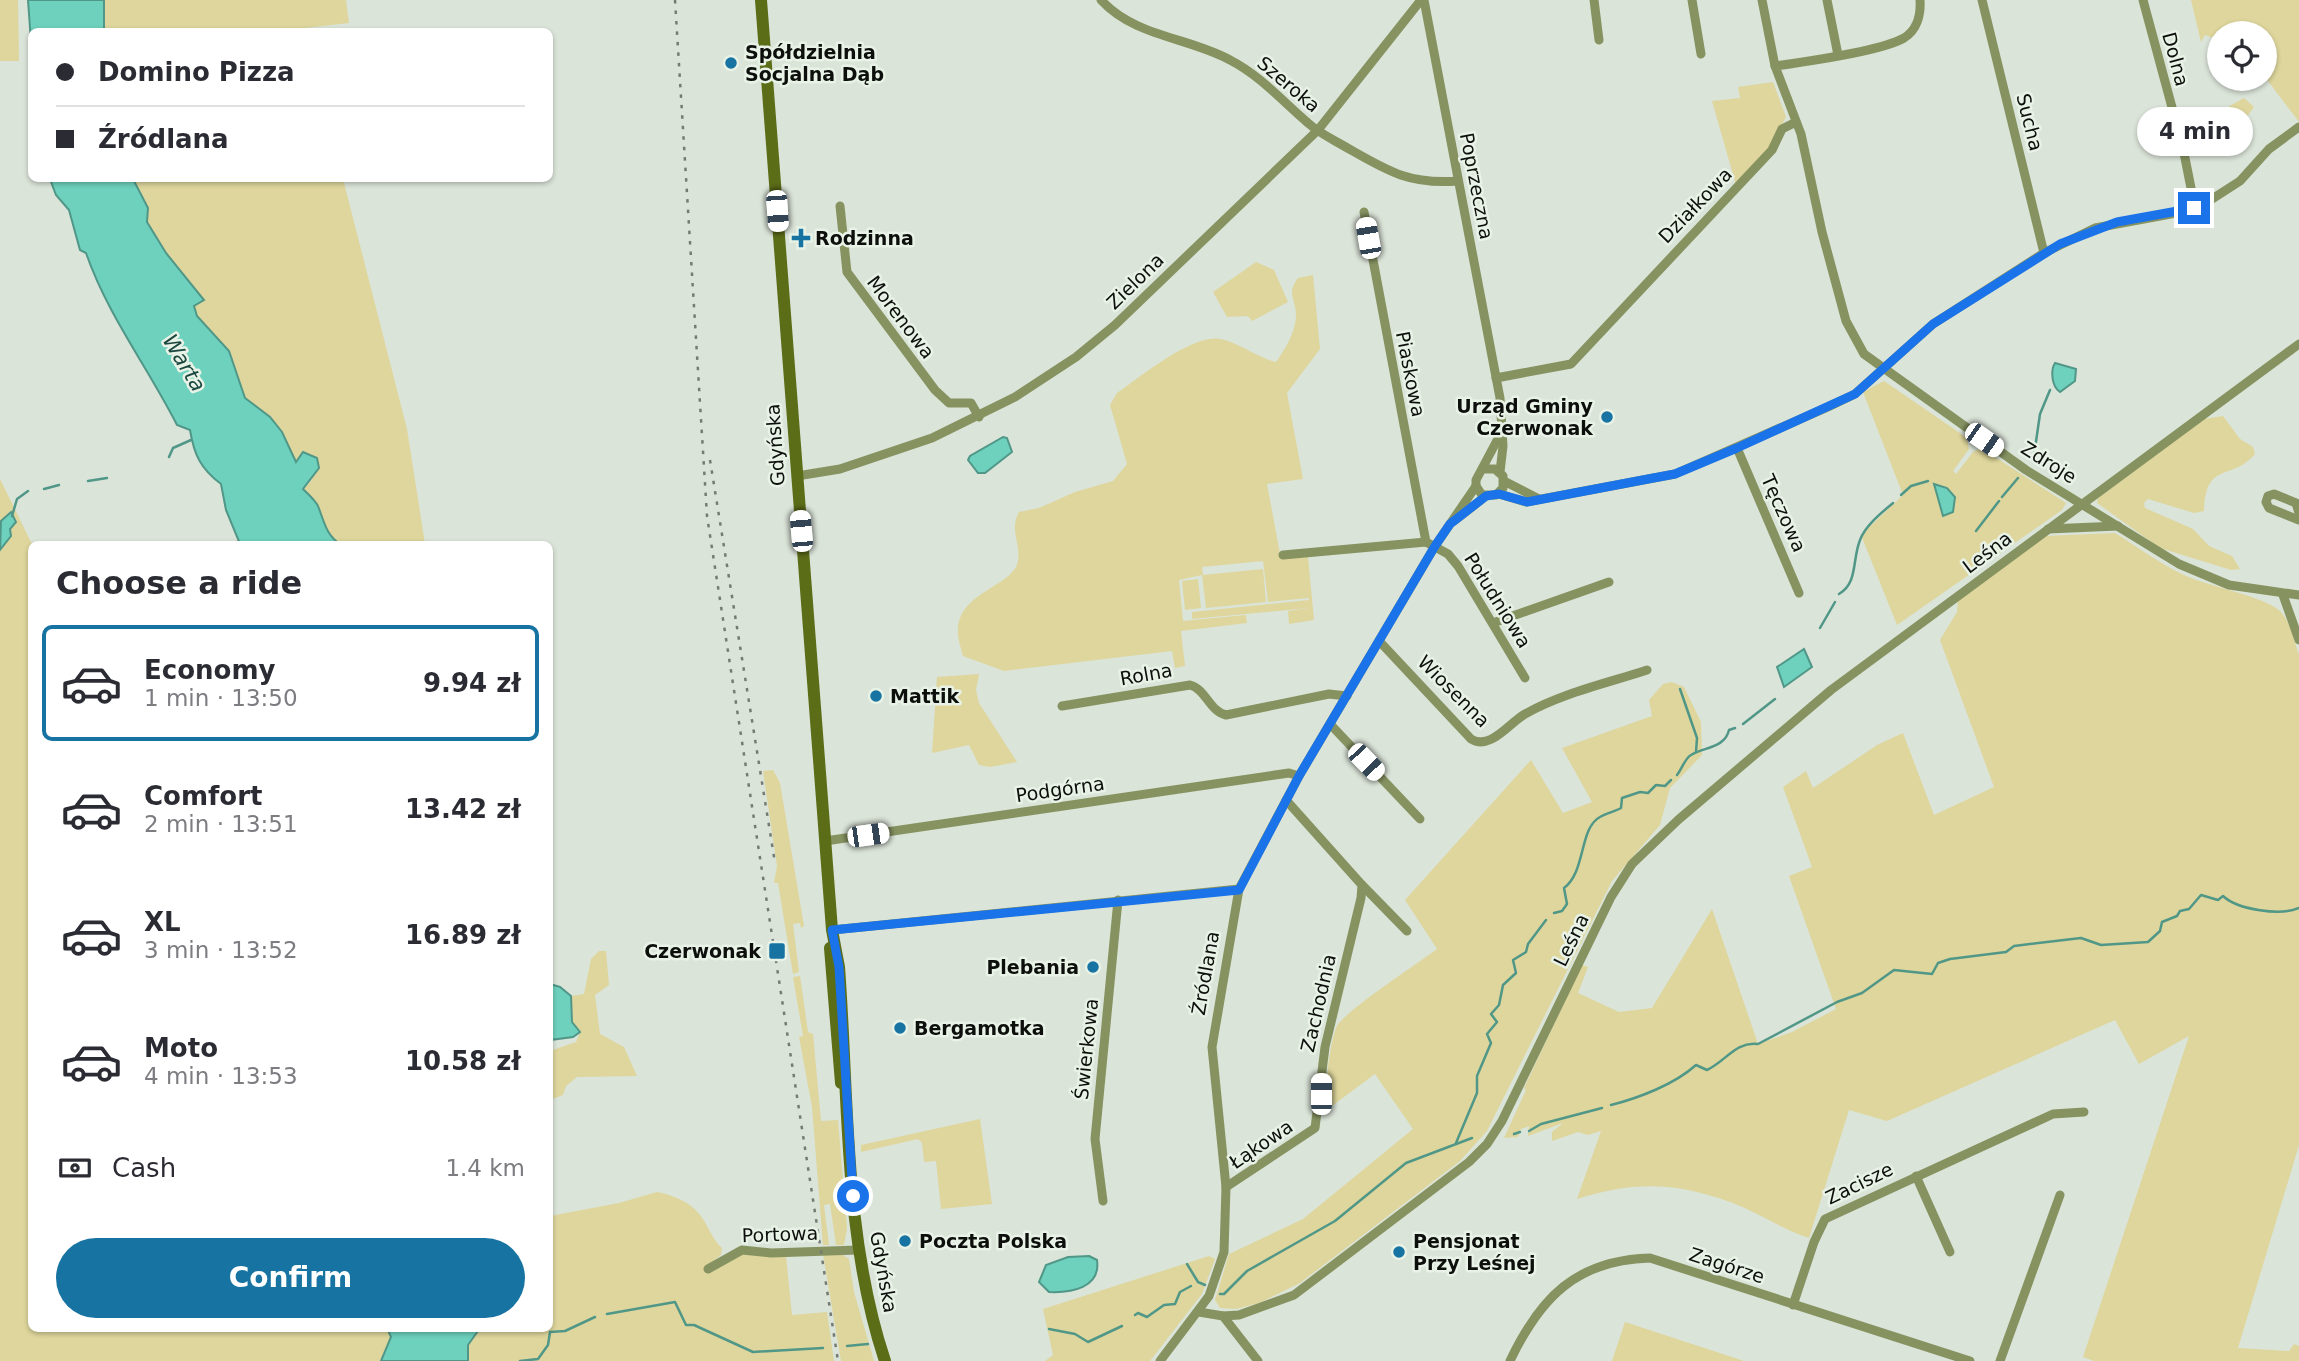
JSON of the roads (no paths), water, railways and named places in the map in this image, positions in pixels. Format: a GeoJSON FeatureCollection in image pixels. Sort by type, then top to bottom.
{"type":"FeatureCollection","features":[{"type":"Feature","properties":{"kind":"main road","name":"Gdyńska"},"geometry":{"type":"LineString","coordinates":[[761,0],[832,930],[839,967],[847,1080],[846,1104],[858,1251],[867,1303],[885,1361]]}},
{"type":"Feature","properties":{"kind":"street","name":"Szeroka"},"geometry":{"type":"LineString","coordinates":[[1101,0],[1125,20],[1211,51],[1248,70],[1277,92],[1318,130],[1399,177],[1422,182],[1458,181]]}},
{"type":"Feature","properties":{"kind":"street","name":"Zielona"},"geometry":{"type":"LineString","coordinates":[[797,476],[823,473],[887,455],[979,416],[1050,375],[1095,342],[1318,130],[1422,0]]}},
{"type":"Feature","properties":{"kind":"street","name":"Poprzeczna"},"geometry":{"type":"LineString","coordinates":[[1422,0],[1496,378]]}},
{"type":"Feature","properties":{"kind":"street"},"geometry":{"type":"LineString","coordinates":[[1594,0],[1599,40]]}},
{"type":"Feature","properties":{"kind":"street"},"geometry":{"type":"LineString","coordinates":[[1692,0],[1701,54]]}},
{"type":"Feature","properties":{"kind":"street"},"geometry":{"type":"LineString","coordinates":[[1762,0],[1775,66],[1796,122]]}},
{"type":"Feature","properties":{"kind":"street"},"geometry":{"type":"LineString","coordinates":[[1827,0],[1838,55]]}},
{"type":"Feature","properties":{"kind":"street"},"geometry":{"type":"LineString","coordinates":[[1775,66],[1838,55],[1902,39],[1910,33],[1920,14],[1920,0]]}},
{"type":"Feature","properties":{"kind":"street","name":"Sucha"},"geometry":{"type":"LineString","coordinates":[[1982,0],[2044,253]]}},
{"type":"Feature","properties":{"kind":"street","name":"Dolna"},"geometry":{"type":"LineString","coordinates":[[2143,0],[2183,148],[2194,208]]}},
{"type":"Feature","properties":{"kind":"street","name":"Działkowa"},"geometry":{"type":"LineString","coordinates":[[1496,378],[1571,365],[1772,150],[1782,129],[1796,122]]}},
{"type":"Feature","properties":{"kind":"street","name":"Zdroje"},"geometry":{"type":"LineString","coordinates":[[1796,122],[1846,321],[1857,344],[1884,370],[2026,470],[2194,571],[2248,590],[2299,596]]}},
{"type":"Feature","properties":{"kind":"street"},"geometry":{"type":"LineString","coordinates":[[1501,433],[1483,469],[1476,476],[1476,486],[1486,496],[1499,494],[1527,502],[1675,474],[1855,394],[1933,324],[2044,253],[2095,228],[2194,208],[2232,187],[2269,149],[2299,127]]}},
{"type":"Feature","properties":{"kind":"street","name":"Morenowa"},"geometry":{"type":"LineString","coordinates":[[840,206],[845,261],[855,286],[935,390],[949,402],[971,403],[979,416]]}},
{"type":"Feature","properties":{"kind":"street","name":"Piaskowa"},"geometry":{"type":"LineString","coordinates":[[1364,212],[1430,544]]}},
{"type":"Feature","properties":{"kind":"street","name":"Leśna"},"geometry":{"type":"LineString","coordinates":[[1199,1311],[1223,1316],[1260,1310],[1294,1296],[1475,1157],[1502,1121],[1611,897],[1632,864],[1678,820],[1831,690],[2299,344]]}},
{"type":"Feature","properties":{"kind":"street"},"geometry":{"type":"LineString","coordinates":[[1496,378],[1503,453],[1499,494]]}},
{"type":"Feature","properties":{"kind":"street","name":"Tęczowa"},"geometry":{"type":"LineString","coordinates":[[1737,448],[1799,593]]}},
{"type":"Feature","properties":{"kind":"street"},"geometry":{"type":"LineString","coordinates":[[1483,469],[1492,468],[1539,499]]}},
{"type":"Feature","properties":{"kind":"street","name":"Źródlana"},"geometry":{"type":"LineString","coordinates":[[1450,524],[1476,486]]}},
{"type":"Feature","properties":{"kind":"street"},"geometry":{"type":"LineString","coordinates":[[2299,513],[2296,503],[2274,494],[2268,496],[2266,502],[2269,508],[2299,520]]}},
{"type":"Feature","properties":{"kind":"street","name":"Źródlana"},"geometry":{"type":"LineString","coordinates":[[1199,1311],[1217,1279],[1224,1252],[1226,1187],[1212,1047],[1239,890],[1299,776],[1381,643],[1430,544],[1450,524],[1486,496]]}},
{"type":"Feature","properties":{"kind":"street"},"geometry":{"type":"LineString","coordinates":[[2047,529],[2119,526]]}},
{"type":"Feature","properties":{"kind":"street"},"geometry":{"type":"LineString","coordinates":[[1283,555],[1430,544]]}},
{"type":"Feature","properties":{"kind":"street","name":"Południowa"},"geometry":{"type":"LineString","coordinates":[[1430,544],[1448,554],[1458,566],[1525,678]]}},
{"type":"Feature","properties":{"kind":"street"},"geometry":{"type":"LineString","coordinates":[[1493,623],[1609,582]]}},
{"type":"Feature","properties":{"kind":"street"},"geometry":{"type":"LineString","coordinates":[[2283,594],[2299,639]]}},
{"type":"Feature","properties":{"kind":"street","name":"Wiosenna"},"geometry":{"type":"LineString","coordinates":[[1381,643],[1475,741],[1490,741],[1513,722],[1542,705],[1647,670]]}},
{"type":"Feature","properties":{"kind":"street","name":"Rolna"},"geometry":{"type":"LineString","coordinates":[[1062,706],[1190,685],[1196,687],[1215,709],[1226,715],[1329,694],[1347,696]]}},
{"type":"Feature","properties":{"kind":"street"},"geometry":{"type":"LineString","coordinates":[[1330,724],[1420,819]]}},
{"type":"Feature","properties":{"kind":"street","name":"Podgórna"},"geometry":{"type":"LineString","coordinates":[[825,841],[1282,774],[1299,776]]}},
{"type":"Feature","properties":{"kind":"street"},"geometry":{"type":"LineString","coordinates":[[1286,800],[1407,931]]}},
{"type":"Feature","properties":{"kind":"street","name":"Zachodnia"},"geometry":{"type":"LineString","coordinates":[[1315,1128],[1325,1047],[1362,885]]}},
{"type":"Feature","properties":{"kind":"street"},"geometry":{"type":"LineString","coordinates":[[832,930],[1239,890]]}},
{"type":"Feature","properties":{"kind":"street","name":"Świerkowa"},"geometry":{"type":"LineString","coordinates":[[1103,1201],[1095,1139],[1118,900]]}},
{"type":"Feature","properties":{"kind":"street","name":"Zacisze"},"geometry":{"type":"LineString","coordinates":[[1793,1304],[1814,1242],[1825,1219],[2053,1114],[2084,1112]]}},
{"type":"Feature","properties":{"kind":"street","name":"Łąkowa"},"geometry":{"type":"LineString","coordinates":[[1226,1187],[1315,1128]]}},
{"type":"Feature","properties":{"kind":"street","name":"Zacisze"},"geometry":{"type":"LineString","coordinates":[[1916,1176],[1950,1252]]}},
{"type":"Feature","properties":{"kind":"street"},"geometry":{"type":"LineString","coordinates":[[2000,1361],[2060,1195]]}},
{"type":"Feature","properties":{"kind":"street","name":"Portowa"},"geometry":{"type":"LineString","coordinates":[[708,1269],[742,1250],[771,1253],[858,1251]]}},
{"type":"Feature","properties":{"kind":"street","name":"Zagórze"},"geometry":{"type":"LineString","coordinates":[[1510,1361],[1537,1311],[1551,1296],[1585,1274],[1626,1259],[1650,1258],[1970,1361]]}},
{"type":"Feature","properties":{"kind":"street"},"geometry":{"type":"LineString","coordinates":[[1160,1361],[1199,1311]]}},
{"type":"Feature","properties":{"kind":"street"},"geometry":{"type":"LineString","coordinates":[[1223,1316],[1258,1361]]}},
{"type":"Feature","properties":{"kind":"water"},"geometry":{"type":"Polygon","coordinates":[[[28,0],[104,0],[104,28],[30,28],[28,0]]]}},
{"type":"Feature","properties":{"kind":"water","name":"Warta"},"geometry":{"type":"Polygon","coordinates":[[[51,182],[135,182],[148,208],[147,222],[166,253],[204,300],[194,306],[197,316],[229,351],[245,398],[270,417],[282,432],[296,462],[303,452],[317,458],[319,468],[303,489],[317,504],[328,532],[336,541],[239,541],[226,510],[221,484],[199,461],[190,430],[177,425],[117,320],[86,253],[80,250],[69,210],[56,195],[51,182]]]}},
{"type":"Feature","properties":{"kind":"water"},"geometry":{"type":"Polygon","coordinates":[[[2055,363],[2076,369],[2075,381],[2060,392],[2053,379],[2055,363]]]}},
{"type":"Feature","properties":{"kind":"water"},"geometry":{"type":"Polygon","coordinates":[[[1003,437],[1007,438],[1012,452],[985,473],[978,473],[968,460],[970,456],[1003,437]]]}},
{"type":"Feature","properties":{"kind":"water"},"geometry":{"type":"Polygon","coordinates":[[[1934,484],[1947,488],[1955,497],[1953,512],[1943,516],[1934,484]]]}},
{"type":"Feature","properties":{"kind":"water"},"geometry":{"type":"Polygon","coordinates":[[[11,512],[16,522],[10,529],[11,536],[0,550],[1,521],[11,512]]]}},
{"type":"Feature","properties":{"kind":"water"},"geometry":{"type":"Polygon","coordinates":[[[1804,649],[1812,667],[1784,687],[1777,667],[1804,649]]]}},
{"type":"Feature","properties":{"kind":"water"},"geometry":{"type":"Polygon","coordinates":[[[553,985],[571,996],[572,1022],[580,1032],[573,1037],[553,1040],[553,985]]]}},
{"type":"Feature","properties":{"kind":"water"},"geometry":{"type":"Polygon","coordinates":[[[1089,1256],[1097,1260],[1097,1269],[1094,1277],[1083,1287],[1049,1292],[1039,1282],[1046,1265],[1068,1257],[1089,1256]]]}},
{"type":"Feature","properties":{"kind":"water"},"geometry":{"type":"Polygon","coordinates":[[[389,1332],[477,1332],[468,1345],[468,1361],[381,1361],[391,1337],[389,1332]]]}},
{"type":"Feature","properties":{"kind":"waterway"},"geometry":{"type":"LineString","coordinates":[[2033,462],[2040,414],[2050,390]]}},
{"type":"Feature","properties":{"kind":"waterway"},"geometry":{"type":"LineString","coordinates":[[169,457],[173,448],[191,440]]}},
{"type":"Feature","properties":{"kind":"waterway"},"geometry":{"type":"LineString","coordinates":[[88,481],[107,478]]}},
{"type":"Feature","properties":{"kind":"waterway"},"geometry":{"type":"LineString","coordinates":[[2002,497],[2018,478]]}},
{"type":"Feature","properties":{"kind":"waterway"},"geometry":{"type":"LineString","coordinates":[[1901,495],[1911,486],[1928,481]]}},
{"type":"Feature","properties":{"kind":"waterway"},"geometry":{"type":"LineString","coordinates":[[44,489],[59,485]]}},
{"type":"Feature","properties":{"kind":"waterway"},"geometry":{"type":"LineString","coordinates":[[12,516],[17,499],[28,491]]}},
{"type":"Feature","properties":{"kind":"waterway"},"geometry":{"type":"LineString","coordinates":[[1976,531],[1999,501]]}},
{"type":"Feature","properties":{"kind":"waterway"},"geometry":{"type":"LineString","coordinates":[[1839,594],[1852,577],[1862,535],[1893,503]]}},
{"type":"Feature","properties":{"kind":"waterway"},"geometry":{"type":"LineString","coordinates":[[1820,628],[1835,602]]}},
{"type":"Feature","properties":{"kind":"waterway"},"geometry":{"type":"LineString","coordinates":[[1680,689],[1697,738],[1696,752]]}},
{"type":"Feature","properties":{"kind":"waterway"},"geometry":{"type":"LineString","coordinates":[[1743,724],[1775,699]]}},
{"type":"Feature","properties":{"kind":"waterway"},"geometry":{"type":"LineString","coordinates":[[1677,775],[1689,756],[1719,744],[1729,730],[1735,728]]}},
{"type":"Feature","properties":{"kind":"waterway"},"geometry":{"type":"LineString","coordinates":[[1554,913],[1562,911],[1567,904],[1564,888],[1576,872],[1593,823],[1621,808],[1622,798],[1640,792],[1648,793],[1656,785],[1665,786],[1671,780]]}},
{"type":"Feature","properties":{"kind":"waterway"},"geometry":{"type":"LineString","coordinates":[[1611,1105],[1656,1090],[1696,1065],[1707,1070],[1743,1046],[1758,1044],[1837,1002],[1862,993],[1894,970],[1932,974],[1938,963],[1950,959],[2006,952],[2014,946],[2081,938],[2101,945],[2148,942],[2160,931],[2162,922],[2177,916],[2180,911],[2189,909],[2201,895],[2218,900],[2223,896],[2239,905],[2260,910],[2282,911],[2299,908]]}},
{"type":"Feature","properties":{"kind":"waterway"},"geometry":{"type":"LineString","coordinates":[[1456,1143],[1477,1093],[1477,1076],[1491,1043],[1487,1034],[1497,1022],[1491,1014],[1499,1005],[1503,985],[1516,973],[1513,960],[1526,952],[1528,944],[1546,920]]}},
{"type":"Feature","properties":{"kind":"waterway"},"geometry":{"type":"LineString","coordinates":[[1529,1131],[1541,1124],[1602,1108]]}},
{"type":"Feature","properties":{"kind":"waterway"},"geometry":{"type":"LineString","coordinates":[[1514,1134],[1520,1132]]}},
{"type":"Feature","properties":{"kind":"waterway"},"geometry":{"type":"LineString","coordinates":[[1220,1294],[1224,1294],[1247,1271],[1335,1221],[1406,1163],[1472,1138]]}},
{"type":"Feature","properties":{"kind":"waterway"},"geometry":{"type":"LineString","coordinates":[[1187,1264],[1198,1282],[1205,1285]]}},
{"type":"Feature","properties":{"kind":"waterway"},"geometry":{"type":"LineString","coordinates":[[1135,1315],[1138,1313],[1147,1317],[1164,1305],[1175,1304],[1180,1292],[1191,1286]]}},
{"type":"Feature","properties":{"kind":"waterway"},"geometry":{"type":"LineString","coordinates":[[607,1314],[675,1302],[686,1325],[694,1325],[753,1352],[823,1348]]}},
{"type":"Feature","properties":{"kind":"waterway"},"geometry":{"type":"LineString","coordinates":[[553,1332],[565,1331],[595,1317]]}},
{"type":"Feature","properties":{"kind":"waterway"},"geometry":{"type":"LineString","coordinates":[[1049,1329],[1075,1334],[1088,1342],[1122,1326]]}},
{"type":"Feature","properties":{"kind":"waterway"},"geometry":{"type":"LineString","coordinates":[[520,1361],[538,1359],[548,1345],[550,1332]]}},
{"type":"Feature","properties":{"kind":"waterway"},"geometry":{"type":"LineString","coordinates":[[847,1346],[868,1344]]}},
{"type":"Feature","properties":{"kind":"railway"},"geometry":{"type":"LineString","coordinates":[[675,0],[707,516],[838,1361]]}},
{"type":"Feature","properties":{"kind":"railway"},"geometry":{"type":"LineString","coordinates":[[710,460],[775,863]]}},
{"type":"Feature","properties":{"kind":"place","name":"Spółdzielnia Socjalna Dąb"},"geometry":{"type":"Point","coordinates":[731,63]}},
{"type":"Feature","properties":{"kind":"place","name":"Rodzinna"},"geometry":{"type":"Point","coordinates":[801,238]}},
{"type":"Feature","properties":{"kind":"place","name":"Urząd Gminy Czerwonak"},"geometry":{"type":"Point","coordinates":[1607,417]}},
{"type":"Feature","properties":{"kind":"place","name":"Mattik"},"geometry":{"type":"Point","coordinates":[876,696]}},
{"type":"Feature","properties":{"kind":"place","name":"Czerwonak"},"geometry":{"type":"Point","coordinates":[777,951]}},
{"type":"Feature","properties":{"kind":"place","name":"Plebania"},"geometry":{"type":"Point","coordinates":[1093,967]}},
{"type":"Feature","properties":{"kind":"place","name":"Bergamotka"},"geometry":{"type":"Point","coordinates":[900,1028]}},
{"type":"Feature","properties":{"kind":"place","name":"Poczta Polska"},"geometry":{"type":"Point","coordinates":[905,1241]}},
{"type":"Feature","properties":{"kind":"place","name":"Pensjonat Przy Leśnej"},"geometry":{"type":"Point","coordinates":[1399,1252]}}]}
